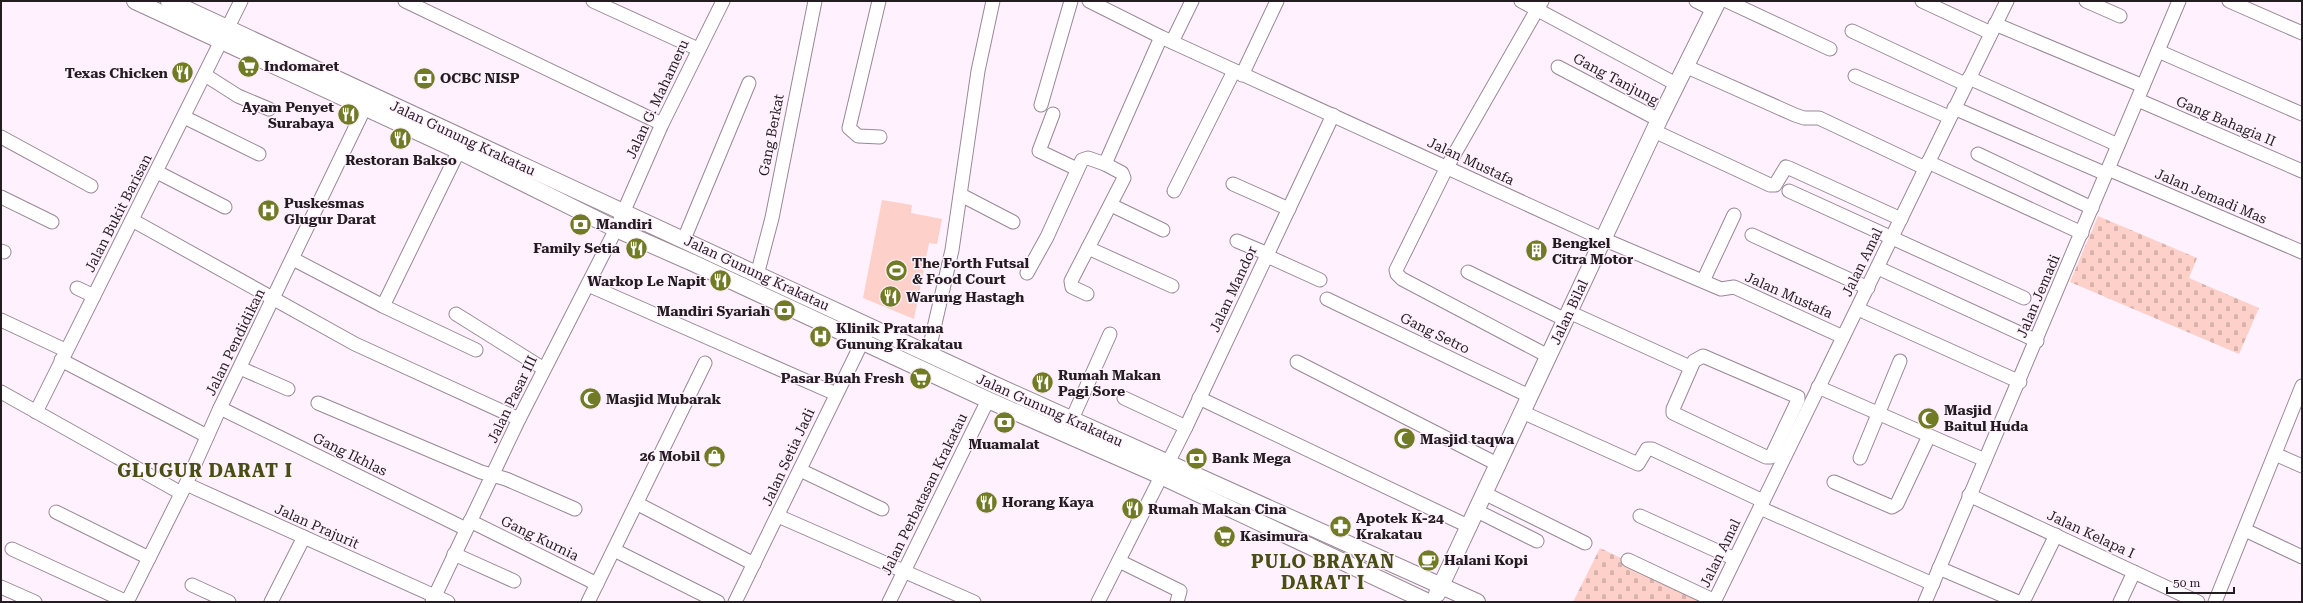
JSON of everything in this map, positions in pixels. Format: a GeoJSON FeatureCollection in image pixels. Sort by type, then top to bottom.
{"type":"FeatureCollection","features":[{"type":"Feature","properties":{"kind":"main road","name":"Jalan Gunung Krakatau"},"geometry":{"type":"LineString","coordinates":[[135,1],[224,35],[462,145],[684,239],[757,275],[1072,419],[1165,469],[1428,602]]}},
{"type":"Feature","properties":{"kind":"main road","name":"Jalan Gunung Krakatau"},"geometry":{"type":"LineString","coordinates":[[169,1],[224,35]]}},
{"type":"Feature","properties":{"kind":"main road","name":"Jalan Bilal"},"geometry":{"type":"LineString","coordinates":[[1434,602],[1486,494],[1529,396],[1676,84],[1716,5]]}},
{"type":"Feature","properties":{"kind":"main road","name":"Jalan Gunung Krakatau"},"geometry":{"type":"LineString","coordinates":[[462,145],[616,229],[863,341],[988,400],[1165,469],[1441,585],[1477,602]]}},
{"type":"Feature","properties":{"kind":"street","name":"Jalan Bukit Barisan"},"geometry":{"type":"LineString","coordinates":[[36,412],[63,355],[158,172],[241,1]]}},
{"type":"Feature","properties":{"kind":"street"},"geometry":{"type":"LineString","coordinates":[[405,1],[662,124]]}},
{"type":"Feature","properties":{"kind":"street"},"geometry":{"type":"LineString","coordinates":[[594,1],[698,49]]}},
{"type":"Feature","properties":{"kind":"street","name":"Jalan G. Mahameru"},"geometry":{"type":"LineString","coordinates":[[623,212],[662,124],[723,1]]}},
{"type":"Feature","properties":{"kind":"street","name":"Gang Berkat"},"geometry":{"type":"LineString","coordinates":[[757,275],[772,218],[815,1]]}},
{"type":"Feature","properties":{"kind":"street"},"geometry":{"type":"LineString","coordinates":[[879,1],[849,128],[858,136],[880,137]]}},
{"type":"Feature","properties":{"kind":"street"},"geometry":{"type":"LineString","coordinates":[[928,354],[952,250],[978,70],[993,1]]}},
{"type":"Feature","properties":{"kind":"street"},"geometry":{"type":"LineString","coordinates":[[1041,105],[1071,1]]}},
{"type":"Feature","properties":{"kind":"street","name":"Jalan Mustafa"},"geometry":{"type":"LineString","coordinates":[[1089,1],[1166,40],[1603,239],[1721,289],[1734,287],[1843,337]]}},
{"type":"Feature","properties":{"kind":"street"},"geometry":{"type":"LineString","coordinates":[[1105,164],[1166,40],[1192,1]]}},
{"type":"Feature","properties":{"kind":"street"},"geometry":{"type":"LineString","coordinates":[[1174,191],[1277,1]]}},
{"type":"Feature","properties":{"kind":"street"},"geometry":{"type":"LineString","coordinates":[[1521,1],[1540,5],[1676,84]]}},
{"type":"Feature","properties":{"kind":"street"},"geometry":{"type":"LineString","coordinates":[[1696,1],[1716,5]]}},
{"type":"Feature","properties":{"kind":"street"},"geometry":{"type":"LineString","coordinates":[[1728,1],[1830,49]]}},
{"type":"Feature","properties":{"kind":"street"},"geometry":{"type":"LineString","coordinates":[[1922,1],[2143,86]]}},
{"type":"Feature","properties":{"kind":"street","name":"Jalan Amal"},"geometry":{"type":"LineString","coordinates":[[1714,601],[1762,505],[1818,387],[1878,268],[1951,112],[2007,1]]}},
{"type":"Feature","properties":{"kind":"street"},"geometry":{"type":"LineString","coordinates":[[2086,1],[2120,16]]}},
{"type":"Feature","properties":{"kind":"street","name":"Jalan Jemadi"},"geometry":{"type":"LineString","coordinates":[[1925,602],[1969,495],[2020,382],[2179,1]]}},
{"type":"Feature","properties":{"kind":"street"},"geometry":{"type":"LineString","coordinates":[[2229,1],[2302,33]]}},
{"type":"Feature","properties":{"kind":"street"},"geometry":{"type":"LineString","coordinates":[[1540,5],[1447,167],[1397,266],[1397,274],[1402,279],[1548,356]]}},
{"type":"Feature","properties":{"kind":"street"},"geometry":{"type":"LineString","coordinates":[[1852,31],[2118,145]]}},
{"type":"Feature","properties":{"kind":"street"},"geometry":{"type":"LineString","coordinates":[[2158,50],[2302,114]]}},
{"type":"Feature","properties":{"kind":"street"},"geometry":{"type":"LineString","coordinates":[[1685,66],[1795,115],[1804,118],[1819,118],[2082,233]]}},
{"type":"Feature","properties":{"kind":"street","name":"Gang Tanjung"},"geometry":{"type":"LineString","coordinates":[[1558,67],[1657,126],[1770,185],[1775,185],[1786,167],[1901,219]]}},
{"type":"Feature","properties":{"kind":"street"},"geometry":{"type":"LineString","coordinates":[[205,75],[231,92],[268,109]]}},
{"type":"Feature","properties":{"kind":"street","name":"Jalan Jemadi Mas"},"geometry":{"type":"LineString","coordinates":[[1855,76],[2107,171],[2302,252]]}},
{"type":"Feature","properties":{"kind":"street"},"geometry":{"type":"LineString","coordinates":[[684,239],[749,83]]}},
{"type":"Feature","properties":{"kind":"street","name":"Gang Bahagia II"},"geometry":{"type":"LineString","coordinates":[[2138,100],[2302,171]]}},
{"type":"Feature","properties":{"kind":"street","name":"Jalan Pendidikan"},"geometry":{"type":"LineString","coordinates":[[127,602],[184,489],[220,408],[368,102]]}},
{"type":"Feature","properties":{"kind":"street"},"geometry":{"type":"LineString","coordinates":[[1053,114],[1040,151],[1077,169]]}},
{"type":"Feature","properties":{"kind":"street","name":"Jalan Mandor"},"geometry":{"type":"LineString","coordinates":[[1098,602],[1186,427],[1333,115]]}},
{"type":"Feature","properties":{"kind":"street"},"geometry":{"type":"LineString","coordinates":[[184,117],[258,154]]}},
{"type":"Feature","properties":{"kind":"street"},"geometry":{"type":"LineString","coordinates":[[1,137],[91,186]]}},
{"type":"Feature","properties":{"kind":"street"},"geometry":{"type":"LineString","coordinates":[[383,306],[462,145]]}},
{"type":"Feature","properties":{"kind":"street"},"geometry":{"type":"LineString","coordinates":[[1978,154],[2092,208]]}},
{"type":"Feature","properties":{"kind":"street"},"geometry":{"type":"LineString","coordinates":[[1027,273],[1047,238],[1077,169],[1086,157],[1105,164],[1123,175],[1123,181],[1071,284],[1075,289],[1087,294]]}},
{"type":"Feature","properties":{"kind":"street"},"geometry":{"type":"LineString","coordinates":[[158,172],[225,207]]}},
{"type":"Feature","properties":{"kind":"street"},"geometry":{"type":"LineString","coordinates":[[1233,184],[1289,209]]}},
{"type":"Feature","properties":{"kind":"street"},"geometry":{"type":"LineString","coordinates":[[1789,190],[2024,298]]}},
{"type":"Feature","properties":{"kind":"street"},"geometry":{"type":"LineString","coordinates":[[961,195],[1013,222]]}},
{"type":"Feature","properties":{"kind":"street"},"geometry":{"type":"LineString","coordinates":[[1,197],[52,222]]}},
{"type":"Feature","properties":{"kind":"street"},"geometry":{"type":"LineString","coordinates":[[1111,205],[1163,230]]}},
{"type":"Feature","properties":{"kind":"street","name":"Jalan Pasar III"},"geometry":{"type":"LineString","coordinates":[[433,599],[519,419],[588,285],[623,212]]}},
{"type":"Feature","properties":{"kind":"street"},"geometry":{"type":"LineString","coordinates":[[1703,281],[1734,215]]}},
{"type":"Feature","properties":{"kind":"street"},"geometry":{"type":"LineString","coordinates":[[132,220],[355,344],[519,419]]}},
{"type":"Feature","properties":{"kind":"street"},"geometry":{"type":"LineString","coordinates":[[1752,235],[1868,288]]}},
{"type":"Feature","properties":{"kind":"street"},"geometry":{"type":"LineString","coordinates":[[1237,241],[1320,280]]}},
{"type":"Feature","properties":{"kind":"street"},"geometry":{"type":"LineString","coordinates":[[1088,248],[1172,286]]}},
{"type":"Feature","properties":{"kind":"street"},"geometry":{"type":"LineString","coordinates":[[293,259],[383,306],[476,350]]}},
{"type":"Feature","properties":{"kind":"street"},"geometry":{"type":"LineString","coordinates":[[1878,268],[2037,341]]}},
{"type":"Feature","properties":{"kind":"street"},"geometry":{"type":"LineString","coordinates":[[1468,272],[1567,316],[1690,367]]}},
{"type":"Feature","properties":{"kind":"street"},"geometry":{"type":"LineString","coordinates":[[588,285],[836,394]]}},
{"type":"Feature","properties":{"kind":"street"},"geometry":{"type":"LineString","coordinates":[[77,288],[94,296]]}},
{"type":"Feature","properties":{"kind":"street","name":"Gang Setro"},"geometry":{"type":"LineString","coordinates":[[1327,299],[1529,396]]}},
{"type":"Feature","properties":{"kind":"street"},"geometry":{"type":"LineString","coordinates":[[1858,309],[2020,382]]}},
{"type":"Feature","properties":{"kind":"street"},"geometry":{"type":"LineString","coordinates":[[456,314],[544,369]]}},
{"type":"Feature","properties":{"kind":"street"},"geometry":{"type":"LineString","coordinates":[[1,320],[207,436]]}},
{"type":"Feature","properties":{"kind":"street","name":"Jalan Setia Jadi"},"geometry":{"type":"LineString","coordinates":[[735,602],[870,326]]}},
{"type":"Feature","properties":{"kind":"street"},"geometry":{"type":"LineString","coordinates":[[1072,419],[1110,334]]}},
{"type":"Feature","properties":{"kind":"street"},"geometry":{"type":"LineString","coordinates":[[1703,356],[1798,397],[1792,414],[1771,457],[1766,457],[1674,415],[1673,409],[1690,367],[1696,358],[1703,356]]}},
{"type":"Feature","properties":{"kind":"street"},"geometry":{"type":"LineString","coordinates":[[1860,458],[1900,361]]}},
{"type":"Feature","properties":{"kind":"street"},"geometry":{"type":"LineString","coordinates":[[1297,362],[1498,465]]}},
{"type":"Feature","properties":{"kind":"street"},"geometry":{"type":"LineString","coordinates":[[588,602],[639,505],[706,363]]}},
{"type":"Feature","properties":{"kind":"street"},"geometry":{"type":"LineString","coordinates":[[240,368],[288,389]]}},
{"type":"Feature","properties":{"kind":"street"},"geometry":{"type":"LineString","coordinates":[[2215,602],[2302,386]]}},
{"type":"Feature","properties":{"kind":"street"},"geometry":{"type":"LineString","coordinates":[[1818,387],[1985,460]]}},
{"type":"Feature","properties":{"kind":"street","name":"Jalan Prajurit"},"geometry":{"type":"LineString","coordinates":[[1,392],[36,412],[184,489],[304,537],[433,599],[448,602]]}},
{"type":"Feature","properties":{"kind":"street"},"geometry":{"type":"LineString","coordinates":[[1124,398],[1186,427]]}},
{"type":"Feature","properties":{"kind":"street"},"geometry":{"type":"LineString","coordinates":[[1199,398],[1470,527]]}},
{"type":"Feature","properties":{"kind":"street","name":"Jalan Perbatasan Krakatau"},"geometry":{"type":"LineString","coordinates":[[889,602],[988,400]]}},
{"type":"Feature","properties":{"kind":"street"},"geometry":{"type":"LineString","coordinates":[[318,402],[481,472],[506,479],[575,509]]}},
{"type":"Feature","properties":{"kind":"street","name":"Gang Ikhlas"},"geometry":{"type":"LineString","coordinates":[[220,408],[468,525]]}},
{"type":"Feature","properties":{"kind":"street"},"geometry":{"type":"LineString","coordinates":[[1522,412],[1638,464],[1647,449],[1652,449],[1762,505],[1932,584]]}},
{"type":"Feature","properties":{"kind":"street"},"geometry":{"type":"LineString","coordinates":[[1834,482],[1892,507],[1897,504],[1929,436]]}},
{"type":"Feature","properties":{"kind":"street"},"geometry":{"type":"LineString","coordinates":[[2275,454],[2302,466]]}},
{"type":"Feature","properties":{"kind":"street"},"geometry":{"type":"LineString","coordinates":[[800,470],[882,508]]}},
{"type":"Feature","properties":{"kind":"street"},"geometry":{"type":"LineString","coordinates":[[1486,494],[1585,543]]}},
{"type":"Feature","properties":{"kind":"street","name":"Jalan Kelapa I"},"geometry":{"type":"LineString","coordinates":[[1969,495],[2198,602]]}},
{"type":"Feature","properties":{"kind":"street"},"geometry":{"type":"LineString","coordinates":[[639,505],[754,564]]}},
{"type":"Feature","properties":{"kind":"street"},"geometry":{"type":"LineString","coordinates":[[1477,511],[1537,541]]}},
{"type":"Feature","properties":{"kind":"street"},"geometry":{"type":"LineString","coordinates":[[56,512],[149,558]]}},
{"type":"Feature","properties":{"kind":"street"},"geometry":{"type":"LineString","coordinates":[[778,516],[974,602]]}},
{"type":"Feature","properties":{"kind":"street"},"geometry":{"type":"LineString","coordinates":[[1640,516],[1735,560]]}},
{"type":"Feature","properties":{"kind":"street","name":"Gang Kurnia"},"geometry":{"type":"LineString","coordinates":[[468,525],[597,584]]}},
{"type":"Feature","properties":{"kind":"street"},"geometry":{"type":"LineString","coordinates":[[2245,530],[2302,557]]}},
{"type":"Feature","properties":{"kind":"street"},"geometry":{"type":"LineString","coordinates":[[2023,602],[2056,535]]}},
{"type":"Feature","properties":{"kind":"street"},"geometry":{"type":"LineString","coordinates":[[271,602],[304,537]]}},
{"type":"Feature","properties":{"kind":"street"},"geometry":{"type":"LineString","coordinates":[[12,549],[127,602]]}},
{"type":"Feature","properties":{"kind":"street"},"geometry":{"type":"LineString","coordinates":[[616,551],[718,602]]}},
{"type":"Feature","properties":{"kind":"street"},"geometry":{"type":"LineString","coordinates":[[454,554],[514,581]]}},
{"type":"Feature","properties":{"kind":"street"},"geometry":{"type":"LineString","coordinates":[[1628,560],[1714,601]]}},
{"type":"Feature","properties":{"kind":"street"},"geometry":{"type":"LineString","coordinates":[[1119,561],[1179,590],[1181,593],[1176,602]]}},
{"type":"Feature","properties":{"kind":"street"},"geometry":{"type":"LineString","coordinates":[[1939,568],[2018,602]]}},
{"type":"Feature","properties":{"kind":"street"},"geometry":{"type":"LineString","coordinates":[[2120,602],[2134,572]]}},
{"type":"Feature","properties":{"kind":"street"},"geometry":{"type":"LineString","coordinates":[[192,585],[229,602]]}},
{"type":"Feature","properties":{"kind":"street"},"geometry":{"type":"LineString","coordinates":[[1,587],[35,602]]}},
{"type":"Feature","properties":{"kind":"green space","name":"The Forth Futsal & Food Court"},"geometry":{"type":"Polygon","coordinates":[[[882,200],[912,205],[911,213],[942,219],[937,244],[929,243],[914,319],[863,298],[882,200]]]}},
{"type":"Feature","properties":{"kind":"green space"},"geometry":{"type":"Polygon","coordinates":[[[2098,216],[2197,258],[2189,278],[2259,308],[2239,354],[2070,282],[2098,216]]]}},
{"type":"Feature","properties":{"kind":"green space"},"geometry":{"type":"Polygon","coordinates":[[[1600,548],[1710,601],[1573,602],[1600,548]]]}},
{"type":"Feature","properties":{"kind":"place","name":"Indomaret"},"geometry":{"type":"Point","coordinates":[248,66]}},
{"type":"Feature","properties":{"kind":"place","name":"Texas Chicken"},"geometry":{"type":"Point","coordinates":[183,73]}},
{"type":"Feature","properties":{"kind":"place","name":"OCBC NISP"},"geometry":{"type":"Point","coordinates":[425,78]}},
{"type":"Feature","properties":{"kind":"place","name":"Ayam Penyet Surabaya"},"geometry":{"type":"Point","coordinates":[349,115]}},
{"type":"Feature","properties":{"kind":"place","name":"Restoran Bakso"},"geometry":{"type":"Point","coordinates":[401,138]}},
{"type":"Feature","properties":{"kind":"place","name":"Puskesmas Glugur Darat"},"geometry":{"type":"Point","coordinates":[268,211]}},
{"type":"Feature","properties":{"kind":"place","name":"Mandiri"},"geometry":{"type":"Point","coordinates":[580,224]}},
{"type":"Feature","properties":{"kind":"place","name":"Family Setia"},"geometry":{"type":"Point","coordinates":[636,248]}},
{"type":"Feature","properties":{"kind":"place","name":"Bengkel Citra Motor"},"geometry":{"type":"Point","coordinates":[1537,251]}},
{"type":"Feature","properties":{"kind":"place","name":"The Forth Futsal & Food Court"},"geometry":{"type":"Point","coordinates":[896,271]}},
{"type":"Feature","properties":{"kind":"place","name":"Warkop Le Napit"},"geometry":{"type":"Point","coordinates":[721,281]}},
{"type":"Feature","properties":{"kind":"place","name":"Warung Hastagh"},"geometry":{"type":"Point","coordinates":[891,297]}},
{"type":"Feature","properties":{"kind":"place","name":"Mandiri Syariah"},"geometry":{"type":"Point","coordinates":[785,311]}},
{"type":"Feature","properties":{"kind":"place","name":"Klinik Pratama Gunung Krakatau"},"geometry":{"type":"Point","coordinates":[820,336]}},
{"type":"Feature","properties":{"kind":"place","name":"Pasar Buah Fresh"},"geometry":{"type":"Point","coordinates":[920,378]}},
{"type":"Feature","properties":{"kind":"place","name":"Rumah Makan Pagi Sore"},"geometry":{"type":"Point","coordinates":[1042,383]}},
{"type":"Feature","properties":{"kind":"place","name":"Masjid Mubarak"},"geometry":{"type":"Point","coordinates":[591,399]}},
{"type":"Feature","properties":{"kind":"place","name":"Masjid Baitul Huda"},"geometry":{"type":"Point","coordinates":[1928,418]}},
{"type":"Feature","properties":{"kind":"place","name":"Muamalat"},"geometry":{"type":"Point","coordinates":[1004,422]}},
{"type":"Feature","properties":{"kind":"place","name":"Masjid taqwa"},"geometry":{"type":"Point","coordinates":[1404,439]}},
{"type":"Feature","properties":{"kind":"place","name":"26 Mobil"},"geometry":{"type":"Point","coordinates":[715,456]}},
{"type":"Feature","properties":{"kind":"place","name":"Bank Mega"},"geometry":{"type":"Point","coordinates":[1197,458]}},
{"type":"Feature","properties":{"kind":"place","name":"Horang Kaya"},"geometry":{"type":"Point","coordinates":[986,502]}},
{"type":"Feature","properties":{"kind":"place","name":"Rumah Makan Cina"},"geometry":{"type":"Point","coordinates":[1133,509]}},
{"type":"Feature","properties":{"kind":"place","name":"Apotek K-24 Krakatau"},"geometry":{"type":"Point","coordinates":[1340,526]}},
{"type":"Feature","properties":{"kind":"place","name":"Kasimura"},"geometry":{"type":"Point","coordinates":[1225,536]}},
{"type":"Feature","properties":{"kind":"place","name":"Halani Kopi"},"geometry":{"type":"Point","coordinates":[1429,560]}},
{"type":"Feature","properties":{"kind":"district","name":"GLUGUR DARAT I"},"geometry":{"type":"Point","coordinates":[205,470]}},
{"type":"Feature","properties":{"kind":"district","name":"PULO BRAYAN DARAT I"},"geometry":{"type":"Point","coordinates":[1323,571]}}]}
